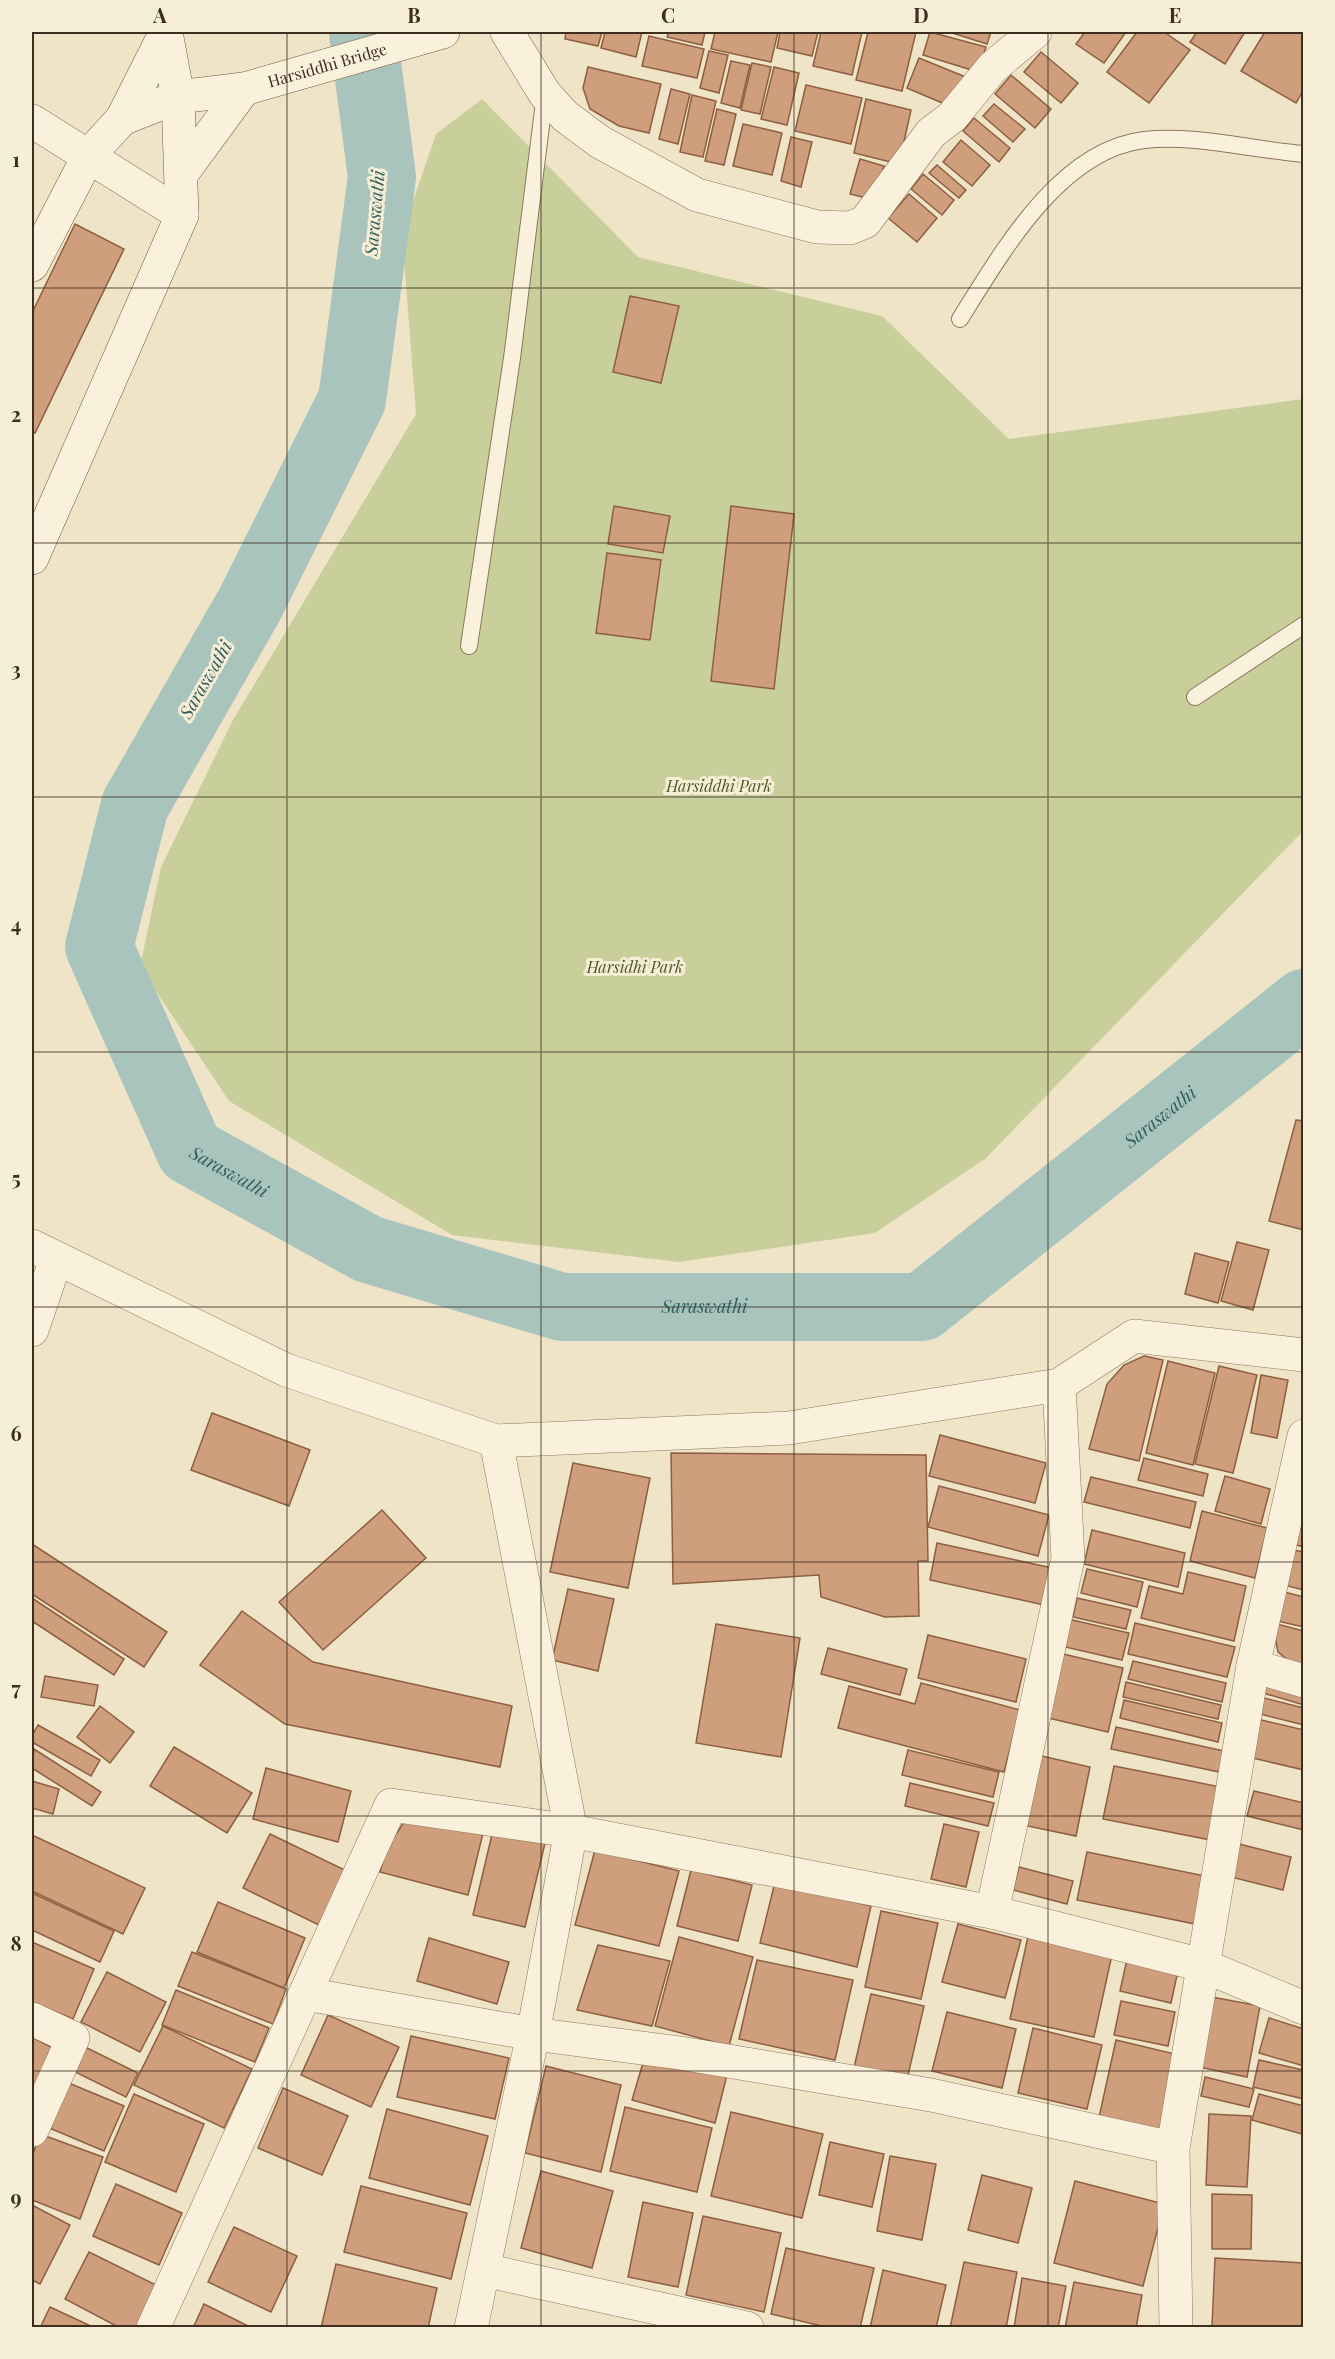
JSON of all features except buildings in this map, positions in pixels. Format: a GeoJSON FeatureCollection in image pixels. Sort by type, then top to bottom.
{"type":"FeatureCollection","features":[{"type":"Feature","properties":{"kind":"street"},"geometry":{"type":"LineString","coordinates":[[32,558],[182,215],[183,172],[178,98],[166,32]]}},
{"type":"Feature","properties":{"kind":"street"},"geometry":{"type":"LineString","coordinates":[[32,265],[88,155],[122,119],[166,32]]}},
{"type":"Feature","properties":{"kind":"street","name":"Harsiddhi Bridge"},"geometry":{"type":"LineString","coordinates":[[122,119],[178,98],[244,89],[443,32]]}},
{"type":"Feature","properties":{"kind":"street"},"geometry":{"type":"LineString","coordinates":[[507,32],[545,94],[565,116],[600,141],[697,195],[818,227],[850,228],[865,222],[871,216],[910,158],[931,133],[952,117],[993,67],[1035,32]]}},
{"type":"Feature","properties":{"kind":"street"},"geometry":{"type":"LineString","coordinates":[[183,172],[244,89]]}},
{"type":"Feature","properties":{"kind":"street"},"geometry":{"type":"LineString","coordinates":[[32,121],[182,215]]}},
{"type":"Feature","properties":{"kind":"street"},"geometry":{"type":"LineString","coordinates":[[32,1330],[44,1252],[286,1370],[496,1441],[789,1428],[1059,1385],[1134,1336],[1304,1355]]}},
{"type":"Feature","properties":{"kind":"street"},"geometry":{"type":"LineString","coordinates":[[992,1912],[1068,1558],[1059,1385]]}},
{"type":"Feature","properties":{"kind":"street"},"geometry":{"type":"LineString","coordinates":[[1176,2328],[1173,2148],[1253,1666],[1304,1436]]}},
{"type":"Feature","properties":{"kind":"street"},"geometry":{"type":"LineString","coordinates":[[471,2328],[533,2034],[572,1831],[496,1441]]}},
{"type":"Feature","properties":{"kind":"street"},"geometry":{"type":"LineString","coordinates":[[1253,1666],[1304,1681]]}},
{"type":"Feature","properties":{"kind":"street"},"geometry":{"type":"LineString","coordinates":[[153,2328],[391,1805],[572,1831],[992,1912],[1202,1965],[1304,2008]]}},
{"type":"Feature","properties":{"kind":"street"},"geometry":{"type":"LineString","coordinates":[[306,1994],[533,2034],[680,2053],[931,2095],[1173,2148]]}},
{"type":"Feature","properties":{"kind":"street"},"geometry":{"type":"LineString","coordinates":[[32,2019],[73,2038],[32,2130]]}},
{"type":"Feature","properties":{"kind":"street"},"geometry":{"type":"LineString","coordinates":[[484,2270],[747,2328]]}},
{"type":"Feature","properties":{"kind":"lane"},"geometry":{"type":"LineString","coordinates":[[469,646],[513,358],[545,94]]}},
{"type":"Feature","properties":{"kind":"lane"},"geometry":{"type":"LineString","coordinates":[[960,319],[1002,252],[1035,210],[1072,173],[1106,150],[1144,140],[1186,140],[1304,154]]}},
{"type":"Feature","properties":{"kind":"lane"},"geometry":{"type":"LineString","coordinates":[[1195,697],[1304,625]]}},
{"type":"Feature","properties":{"kind":"green space","name":"Harsiddhi Park"},"geometry":{"type":"Polygon","coordinates":[[[482,99],[638,257],[882,316],[1009,439],[1303,399],[1303,831],[986,1158],[875,1233],[679,1262],[452,1235],[229,1101],[140,967],[161,867],[233,720],[416,414],[402,233],[436,134],[482,99]]]}},
{"type":"Feature","properties":{"kind":"waterway","name":"Saraswathi"},"geometry":{"type":"LineString","coordinates":[[363,32],[382,177],[352,400],[250,604],[135,805],[99,947],[190,1151],[368,1249],[562,1307],[922,1307],[1304,1003]]}},
{"type":"Feature","properties":{"kind":"park label","name":"Harsidhi Park"},"geometry":{"type":"Point","coordinates":[635,967]}}]}
